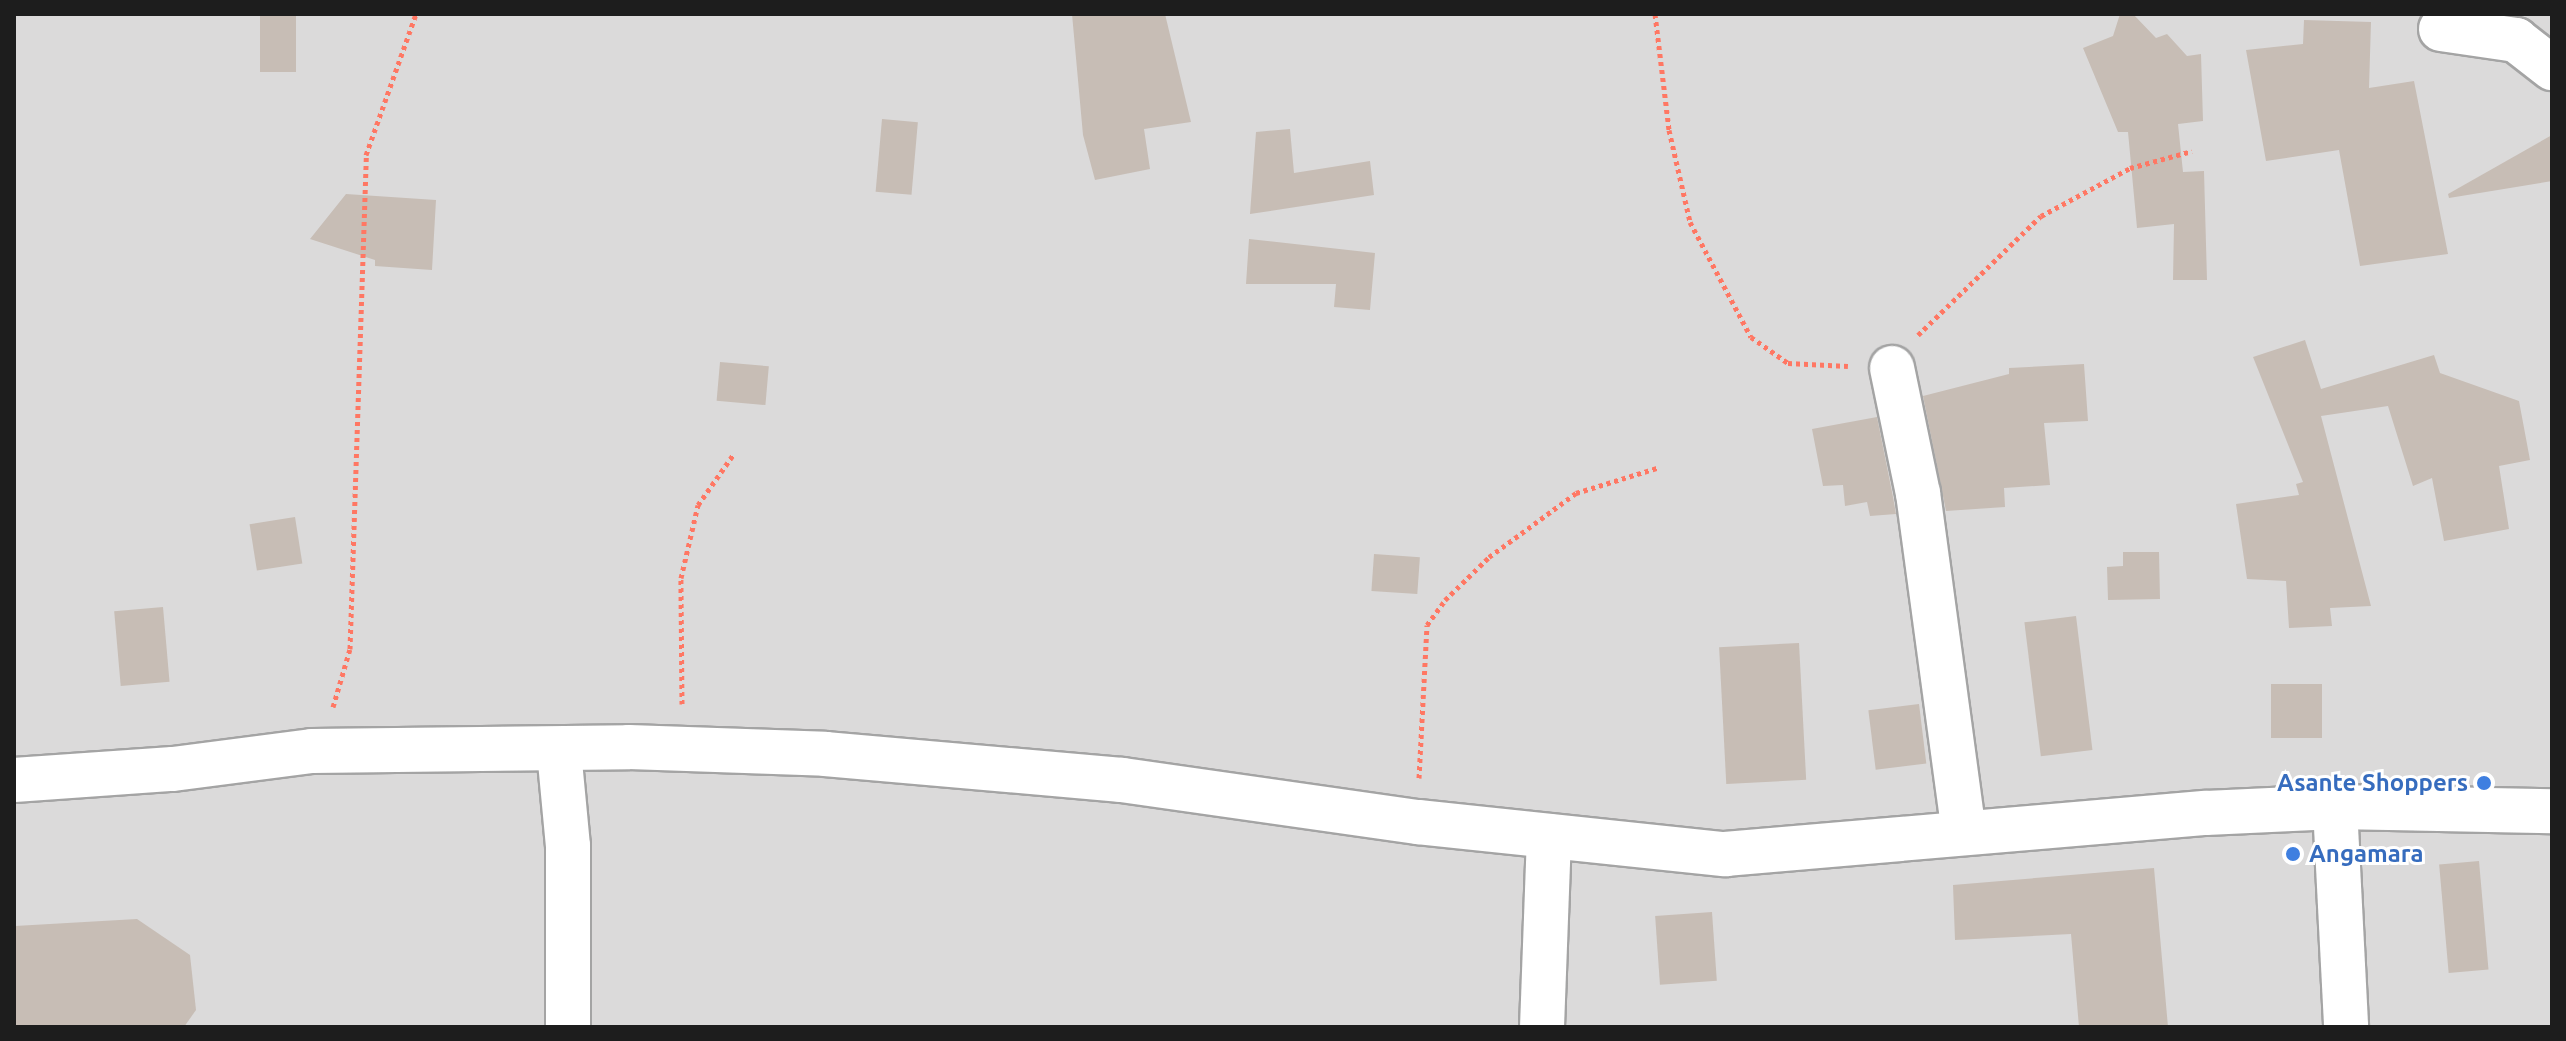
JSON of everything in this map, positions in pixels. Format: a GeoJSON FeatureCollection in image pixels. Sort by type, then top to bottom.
{"type":"FeatureCollection","features":[{"type":"Feature","properties":{"kind":"street"},"geometry":{"type":"LineString","coordinates":[[2441,29],[2532,43]]}},
{"type":"Feature","properties":{"kind":"street"},"geometry":{"type":"LineString","coordinates":[[1892,368],[1918,493],[1964,832]]}},
{"type":"Feature","properties":{"kind":"street"},"geometry":{"type":"LineString","coordinates":[[14,780],[173,769],[312,751],[682,749],[825,754],[1122,780],[1418,822],[1725,854],[1964,832],[2335,807],[2552,811]]}},
{"type":"Feature","properties":{"kind":"street"},"geometry":{"type":"LineString","coordinates":[[559,751],[568,846],[568,1027]]}},
{"type":"Feature","properties":{"kind":"street"},"geometry":{"type":"LineString","coordinates":[[2335,807],[2346,1027]]}},
{"type":"Feature","properties":{"kind":"street"},"geometry":{"type":"LineString","coordinates":[[1542,1027],[1549,836]]}},
{"type":"Feature","properties":{"kind":"path"},"geometry":{"type":"LineString","coordinates":[[312,751],[345,683],[350,649],[366,155],[416,14]]}},
{"type":"Feature","properties":{"kind":"path"},"geometry":{"type":"LineString","coordinates":[[1655,14],[1669,130],[1690,222],[1751,337],[1788,363],[1892,368],[1939,310],[2041,216],[2130,168],[2192,151]]}},
{"type":"Feature","properties":{"kind":"path"},"geometry":{"type":"LineString","coordinates":[[682,749],[681,578],[698,505],[733,455]]}},
{"type":"Feature","properties":{"kind":"path"},"geometry":{"type":"LineString","coordinates":[[1418,822],[1427,625],[1489,557],[1576,493],[1657,468]]}},
{"type":"Feature","properties":{"kind":"shaded area"},"geometry":{"type":"Polygon","coordinates":[[[14,14],[2552,14],[2552,1027],[14,1027],[14,14]]]}},
{"type":"Feature","properties":{"kind":"building"},"geometry":{"type":"Polygon","coordinates":[[[260,14],[296,14],[296,72],[260,72],[260,14]]]}},
{"type":"Feature","properties":{"kind":"building"},"geometry":{"type":"Polygon","coordinates":[[[1072,14],[1165,14],[1191,122],[1144,129],[1150,169],[1095,180],[1083,135],[1072,14]]]}},
{"type":"Feature","properties":{"kind":"building"},"geometry":{"type":"Polygon","coordinates":[[[2120,14],[2133,14],[2156,38],[2167,34],[2187,56],[2201,54],[2203,121],[2178,124],[2183,172],[2204,171],[2207,280],[2173,280],[2174,224],[2137,228],[2128,132],[2118,132],[2083,48],[2113,36],[2120,14]]]}},
{"type":"Feature","properties":{"kind":"building"},"geometry":{"type":"Polygon","coordinates":[[[2304,20],[2371,22],[2369,88],[2414,81],[2448,254],[2360,266],[2339,150],[2266,161],[2246,50],[2303,44],[2304,20]]]}},
{"type":"Feature","properties":{"kind":"building"},"geometry":{"type":"Polygon","coordinates":[[[882,119],[918,122],[912,195],[876,192],[882,119]]]}},
{"type":"Feature","properties":{"kind":"building"},"geometry":{"type":"Polygon","coordinates":[[[1290,129],[1294,173],[1370,161],[1374,195],[1250,214],[1256,132],[1290,129]]]}},
{"type":"Feature","properties":{"kind":"building"},"geometry":{"type":"Polygon","coordinates":[[[2552,135],[2552,181],[2449,198],[2448,194],[2552,135]]]}},
{"type":"Feature","properties":{"kind":"building"},"geometry":{"type":"Polygon","coordinates":[[[346,194],[436,200],[432,270],[375,266],[375,260],[310,239],[346,194]]]}},
{"type":"Feature","properties":{"kind":"building"},"geometry":{"type":"Polygon","coordinates":[[[1249,239],[1375,253],[1370,310],[1334,307],[1336,284],[1246,284],[1249,239]]]}},
{"type":"Feature","properties":{"kind":"building"},"geometry":{"type":"Polygon","coordinates":[[[2305,340],[2321,389],[2434,355],[2440,373],[2519,401],[2530,460],[2499,466],[2509,529],[2444,541],[2432,478],[2413,486],[2388,406],[2321,416],[2371,606],[2330,608],[2332,626],[2289,628],[2286,581],[2247,579],[2236,504],[2299,495],[2296,484],[2303,482],[2253,357],[2305,340]]]}},
{"type":"Feature","properties":{"kind":"building"},"geometry":{"type":"Polygon","coordinates":[[[720,362],[769,366],[765,405],[717,401],[720,362]]]}},
{"type":"Feature","properties":{"kind":"building"},"geometry":{"type":"Polygon","coordinates":[[[2084,364],[2088,421],[2044,423],[2050,485],[2004,488],[2005,507],[1946,511],[1923,396],[2009,374],[2009,368],[2084,364]]]}},
{"type":"Feature","properties":{"kind":"building"},"geometry":{"type":"Polygon","coordinates":[[[1877,417],[1896,514],[1870,516],[1867,502],[1845,506],[1843,485],[1823,486],[1812,429],[1877,417]]]}},
{"type":"Feature","properties":{"kind":"building"},"geometry":{"type":"Polygon","coordinates":[[[295,517],[302,563],[257,571],[250,524],[295,517]]]}},
{"type":"Feature","properties":{"kind":"building"},"geometry":{"type":"Polygon","coordinates":[[[2123,552],[2159,552],[2160,599],[2108,600],[2107,567],[2123,566],[2123,552]]]}},
{"type":"Feature","properties":{"kind":"building"},"geometry":{"type":"Polygon","coordinates":[[[1374,554],[1420,557],[1417,594],[1371,591],[1374,554]]]}},
{"type":"Feature","properties":{"kind":"building"},"geometry":{"type":"Polygon","coordinates":[[[163,607],[170,682],[121,686],[114,611],[163,607]]]}},
{"type":"Feature","properties":{"kind":"building"},"geometry":{"type":"Polygon","coordinates":[[[2076,616],[2092,750],[2041,756],[2024,622],[2076,616]]]}},
{"type":"Feature","properties":{"kind":"building"},"geometry":{"type":"Polygon","coordinates":[[[1799,643],[1806,780],[1726,784],[1719,647],[1799,643]]]}},
{"type":"Feature","properties":{"kind":"building"},"geometry":{"type":"Polygon","coordinates":[[[2271,684],[2322,684],[2322,738],[2271,738],[2271,684]]]}},
{"type":"Feature","properties":{"kind":"building"},"geometry":{"type":"Polygon","coordinates":[[[1919,704],[1926,764],[1876,770],[1868,710],[1919,704]]]}},
{"type":"Feature","properties":{"kind":"building"},"geometry":{"type":"Polygon","coordinates":[[[2479,861],[2488,970],[2449,973],[2439,864],[2479,861]]]}},
{"type":"Feature","properties":{"kind":"building"},"geometry":{"type":"Polygon","coordinates":[[[2154,868],[2168,1027],[2079,1027],[2071,934],[1955,940],[1953,885],[2154,868]]]}},
{"type":"Feature","properties":{"kind":"building"},"geometry":{"type":"Polygon","coordinates":[[[1712,912],[1717,981],[1660,985],[1655,916],[1712,912]]]}},
{"type":"Feature","properties":{"kind":"building"},"geometry":{"type":"Polygon","coordinates":[[[137,919],[190,955],[196,1010],[184,1027],[14,1027],[15,926],[137,919]]]}},
{"type":"Feature","properties":{"kind":"place","name":"Asante Shoppers"},"geometry":{"type":"Point","coordinates":[2484,783]}},
{"type":"Feature","properties":{"kind":"place","name":"Angamara"},"geometry":{"type":"Point","coordinates":[2293,854]}}]}
